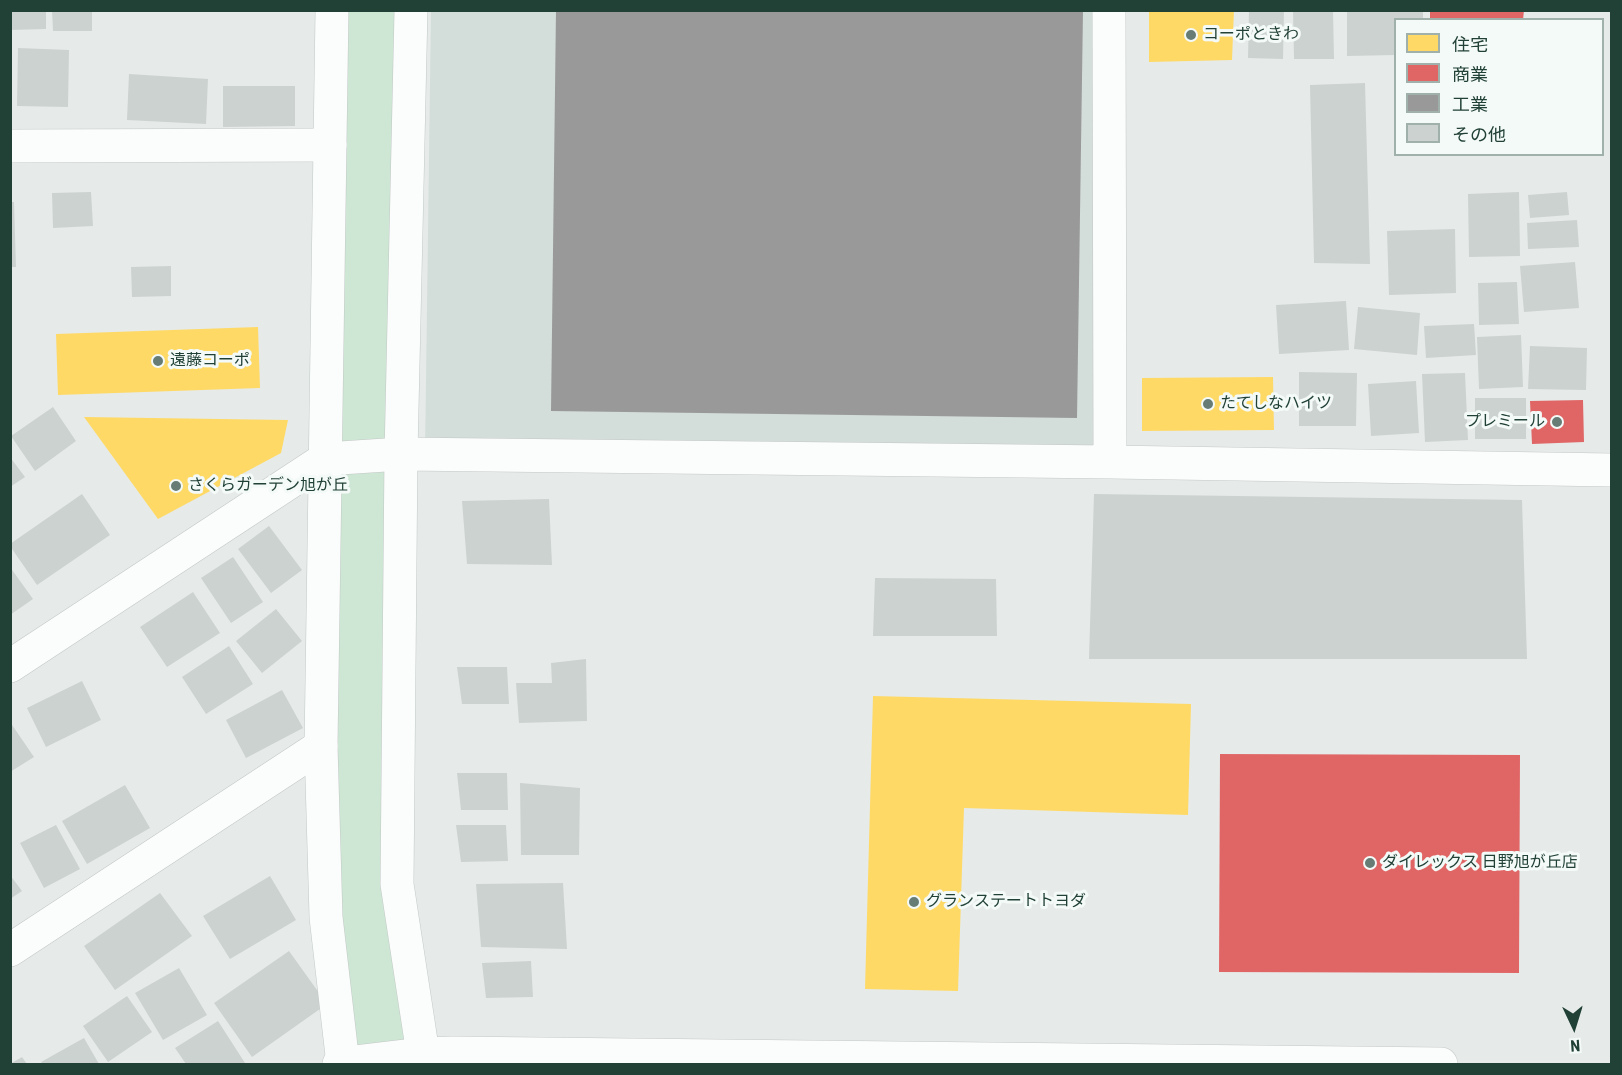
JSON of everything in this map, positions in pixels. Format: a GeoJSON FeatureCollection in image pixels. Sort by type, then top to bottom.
{"type":"FeatureCollection","features":[{"type":"Feature","properties":{"kind":"street"},"geometry":{"type":"LineString","coordinates":[[332,10],[321,747],[326,917],[341,1064],[425,1059],[476,1053],[1441,1065]]}},
{"type":"Feature","properties":{"kind":"street"},"geometry":{"type":"LineString","coordinates":[[411,10],[400,454],[397,884],[425,1059]]}},
{"type":"Feature","properties":{"kind":"street"},"geometry":{"type":"LineString","coordinates":[[1108,10],[1110,462]]}},
{"type":"Feature","properties":{"kind":"street"},"geometry":{"type":"LineString","coordinates":[[10,146],[330,145]]}},
{"type":"Feature","properties":{"kind":"street"},"geometry":{"type":"LineString","coordinates":[[10,666],[325,459],[400,454],[1611,470]]}},
{"type":"Feature","properties":{"kind":"street"},"geometry":{"type":"LineString","coordinates":[[10,950],[321,747]]}},
{"type":"Feature","properties":{"kind":"shaded area"},"geometry":{"type":"Polygon","coordinates":[[[431,11],[1109,11],[1110,462],[425,454],[431,11]]]}},
{"type":"Feature","properties":{"kind":"green space"},"geometry":{"type":"Polygon","coordinates":[[[332,11],[411,11],[397,740],[423,1054],[343,1064],[326,917],[332,11]]]}},
{"type":"Feature","properties":{"kind":"building: 住宅","name":"コーポときわ"},"geometry":{"type":"Polygon","coordinates":[[[1149,10],[1234,10],[1232,60],[1149,62],[1149,10]]]}},
{"type":"Feature","properties":{"kind":"building: 住宅","name":"遠藤コーポ"},"geometry":{"type":"Polygon","coordinates":[[[258,327],[260,388],[58,395],[56,334],[258,327]]]}},
{"type":"Feature","properties":{"kind":"building: 住宅","name":"たてしなハイツ"},"geometry":{"type":"Polygon","coordinates":[[[1273,377],[1274,430],[1142,431],[1142,378],[1273,377]]]}},
{"type":"Feature","properties":{"kind":"building: 住宅","name":"さくらガーデン旭が丘"},"geometry":{"type":"Polygon","coordinates":[[[84,417],[288,420],[281,453],[158,519],[84,417]]]}},
{"type":"Feature","properties":{"kind":"building: 住宅","name":"グランステートトヨダ"},"geometry":{"type":"Polygon","coordinates":[[[873,696],[1191,704],[1188,815],[964,808],[958,991],[865,989],[873,696]]]}},
{"type":"Feature","properties":{"kind":"building: 商業"},"geometry":{"type":"Polygon","coordinates":[[[1430,10],[1524,10],[1523,18],[1430,18],[1430,10]]]}},
{"type":"Feature","properties":{"kind":"building: 商業","name":"プレミール"},"geometry":{"type":"Polygon","coordinates":[[[1583,400],[1584,442],[1532,444],[1530,401],[1583,400]]]}},
{"type":"Feature","properties":{"kind":"building: 商業","name":"ダイレックス 日野旭が丘店"},"geometry":{"type":"Polygon","coordinates":[[[1220,754],[1520,755],[1519,973],[1219,972],[1220,754]]]}},
{"type":"Feature","properties":{"kind":"building: 工業"},"geometry":{"type":"Polygon","coordinates":[[[556,10],[1083,10],[1077,418],[551,411],[556,10]]]}},
{"type":"Feature","properties":{"kind":"building: その他"},"geometry":{"type":"Polygon","coordinates":[[[10,10],[46,10],[46,29],[10,30],[10,10]]]}},
{"type":"Feature","properties":{"kind":"building: その他"},"geometry":{"type":"Polygon","coordinates":[[[52,10],[92,10],[92,31],[53,31],[52,10]]]}},
{"type":"Feature","properties":{"kind":"building: その他"},"geometry":{"type":"Polygon","coordinates":[[[1249,10],[1284,10],[1283,59],[1248,58],[1249,10]]]}},
{"type":"Feature","properties":{"kind":"building: その他"},"geometry":{"type":"Polygon","coordinates":[[[1293,10],[1333,10],[1334,59],[1294,59],[1293,10]]]}},
{"type":"Feature","properties":{"kind":"building: その他"},"geometry":{"type":"Polygon","coordinates":[[[1347,10],[1423,10],[1423,18],[1394,18],[1394,55],[1347,56],[1347,10]]]}},
{"type":"Feature","properties":{"kind":"building: その他"},"geometry":{"type":"Polygon","coordinates":[[[18,48],[69,50],[68,107],[17,106],[18,48]]]}},
{"type":"Feature","properties":{"kind":"building: その他"},"geometry":{"type":"Polygon","coordinates":[[[129,74],[208,79],[206,124],[127,120],[129,74]]]}},
{"type":"Feature","properties":{"kind":"building: その他"},"geometry":{"type":"Polygon","coordinates":[[[1365,83],[1370,264],[1314,263],[1310,85],[1365,83]]]}},
{"type":"Feature","properties":{"kind":"building: その他"},"geometry":{"type":"Polygon","coordinates":[[[223,86],[295,86],[295,126],[223,127],[223,86]]]}},
{"type":"Feature","properties":{"kind":"building: その他"},"geometry":{"type":"Polygon","coordinates":[[[91,192],[93,226],[53,228],[52,193],[91,192]]]}},
{"type":"Feature","properties":{"kind":"building: その他"},"geometry":{"type":"Polygon","coordinates":[[[1519,192],[1520,256],[1469,257],[1468,194],[1519,192]]]}},
{"type":"Feature","properties":{"kind":"building: その他"},"geometry":{"type":"Polygon","coordinates":[[[1567,192],[1569,215],[1530,218],[1528,195],[1567,192]]]}},
{"type":"Feature","properties":{"kind":"building: その他"},"geometry":{"type":"Polygon","coordinates":[[[10,202],[14,202],[16,267],[10,267],[10,202]]]}},
{"type":"Feature","properties":{"kind":"building: その他"},"geometry":{"type":"Polygon","coordinates":[[[1577,220],[1579,247],[1528,249],[1527,223],[1577,220]]]}},
{"type":"Feature","properties":{"kind":"building: その他"},"geometry":{"type":"Polygon","coordinates":[[[1455,229],[1456,293],[1389,295],[1387,231],[1455,229]]]}},
{"type":"Feature","properties":{"kind":"building: その他"},"geometry":{"type":"Polygon","coordinates":[[[1575,262],[1579,308],[1524,312],[1520,266],[1575,262]]]}},
{"type":"Feature","properties":{"kind":"building: その他"},"geometry":{"type":"Polygon","coordinates":[[[171,266],[171,296],[132,297],[131,267],[171,266]]]}},
{"type":"Feature","properties":{"kind":"building: その他"},"geometry":{"type":"Polygon","coordinates":[[[1517,282],[1519,324],[1479,325],[1478,283],[1517,282]]]}},
{"type":"Feature","properties":{"kind":"building: その他"},"geometry":{"type":"Polygon","coordinates":[[[1346,301],[1349,350],[1279,354],[1276,305],[1346,301]]]}},
{"type":"Feature","properties":{"kind":"building: その他"},"geometry":{"type":"Polygon","coordinates":[[[1358,307],[1420,313],[1417,355],[1354,349],[1358,307]]]}},
{"type":"Feature","properties":{"kind":"building: その他"},"geometry":{"type":"Polygon","coordinates":[[[1474,324],[1476,355],[1426,358],[1424,326],[1474,324]]]}},
{"type":"Feature","properties":{"kind":"building: その他"},"geometry":{"type":"Polygon","coordinates":[[[1521,335],[1523,387],[1479,389],[1477,337],[1521,335]]]}},
{"type":"Feature","properties":{"kind":"building: その他"},"geometry":{"type":"Polygon","coordinates":[[[1530,346],[1587,348],[1586,390],[1528,389],[1530,346]]]}},
{"type":"Feature","properties":{"kind":"building: その他"},"geometry":{"type":"Polygon","coordinates":[[[1299,372],[1357,373],[1356,426],[1299,426],[1299,372]]]}},
{"type":"Feature","properties":{"kind":"building: その他"},"geometry":{"type":"Polygon","coordinates":[[[1465,373],[1468,440],[1425,442],[1422,374],[1465,373]]]}},
{"type":"Feature","properties":{"kind":"building: その他"},"geometry":{"type":"Polygon","coordinates":[[[1416,381],[1419,433],[1371,436],[1368,384],[1416,381]]]}},
{"type":"Feature","properties":{"kind":"building: その他"},"geometry":{"type":"Polygon","coordinates":[[[1475,398],[1526,398],[1526,439],[1475,439],[1475,398]]]}},
{"type":"Feature","properties":{"kind":"building: その他"},"geometry":{"type":"Polygon","coordinates":[[[53,407],[76,441],[35,471],[11,436],[53,407]]]}},
{"type":"Feature","properties":{"kind":"building: その他"},"geometry":{"type":"Polygon","coordinates":[[[10,457],[25,477],[10,487],[10,457]]]}},
{"type":"Feature","properties":{"kind":"building: その他"},"geometry":{"type":"Polygon","coordinates":[[[82,494],[110,535],[37,585],[10,544],[82,494]]]}},
{"type":"Feature","properties":{"kind":"building: その他"},"geometry":{"type":"Polygon","coordinates":[[[1094,494],[1522,500],[1527,659],[1089,659],[1094,494]]]}},
{"type":"Feature","properties":{"kind":"building: その他"},"geometry":{"type":"Polygon","coordinates":[[[549,499],[552,565],[467,564],[462,501],[549,499]]]}},
{"type":"Feature","properties":{"kind":"building: その他"},"geometry":{"type":"Polygon","coordinates":[[[269,526],[302,570],[271,593],[238,549],[269,526]]]}},
{"type":"Feature","properties":{"kind":"building: その他"},"geometry":{"type":"Polygon","coordinates":[[[233,557],[263,602],[231,623],[201,578],[233,557]]]}},
{"type":"Feature","properties":{"kind":"building: その他"},"geometry":{"type":"Polygon","coordinates":[[[10,567],[33,599],[10,615],[10,567]]]}},
{"type":"Feature","properties":{"kind":"building: その他"},"geometry":{"type":"Polygon","coordinates":[[[875,578],[996,579],[997,636],[873,636],[875,578]]]}},
{"type":"Feature","properties":{"kind":"building: その他"},"geometry":{"type":"Polygon","coordinates":[[[193,592],[220,633],[167,667],[140,627],[193,592]]]}},
{"type":"Feature","properties":{"kind":"building: その他"},"geometry":{"type":"Polygon","coordinates":[[[276,609],[302,641],[262,673],[236,641],[276,609]]]}},
{"type":"Feature","properties":{"kind":"building: その他"},"geometry":{"type":"Polygon","coordinates":[[[229,646],[253,684],[206,714],[182,677],[229,646]]]}},
{"type":"Feature","properties":{"kind":"building: その他"},"geometry":{"type":"Polygon","coordinates":[[[586,659],[587,721],[519,723],[516,683],[552,683],[551,663],[586,659]]]}},
{"type":"Feature","properties":{"kind":"building: その他"},"geometry":{"type":"Polygon","coordinates":[[[457,667],[507,667],[509,704],[462,704],[457,667]]]}},
{"type":"Feature","properties":{"kind":"building: その他"},"geometry":{"type":"Polygon","coordinates":[[[82,681],[101,720],[46,747],[27,708],[82,681]]]}},
{"type":"Feature","properties":{"kind":"building: その他"},"geometry":{"type":"Polygon","coordinates":[[[282,690],[303,728],[246,758],[226,720],[282,690]]]}},
{"type":"Feature","properties":{"kind":"building: その他"},"geometry":{"type":"Polygon","coordinates":[[[10,722],[34,757],[10,772],[10,722]]]}},
{"type":"Feature","properties":{"kind":"building: その他"},"geometry":{"type":"Polygon","coordinates":[[[457,773],[507,773],[508,810],[461,810],[457,773]]]}},
{"type":"Feature","properties":{"kind":"building: その他"},"geometry":{"type":"Polygon","coordinates":[[[520,783],[580,788],[579,855],[521,855],[520,783]]]}},
{"type":"Feature","properties":{"kind":"building: その他"},"geometry":{"type":"Polygon","coordinates":[[[125,785],[150,828],[87,864],[62,821],[125,785]]]}},
{"type":"Feature","properties":{"kind":"building: その他"},"geometry":{"type":"Polygon","coordinates":[[[56,825],[80,869],[44,888],[20,843],[56,825]]]}},
{"type":"Feature","properties":{"kind":"building: その他"},"geometry":{"type":"Polygon","coordinates":[[[456,825],[506,825],[508,861],[461,862],[456,825]]]}},
{"type":"Feature","properties":{"kind":"building: その他"},"geometry":{"type":"Polygon","coordinates":[[[10,875],[22,891],[10,899],[10,875]]]}},
{"type":"Feature","properties":{"kind":"building: その他"},"geometry":{"type":"Polygon","coordinates":[[[270,876],[296,920],[230,959],[203,916],[270,876]]]}},
{"type":"Feature","properties":{"kind":"building: その他"},"geometry":{"type":"Polygon","coordinates":[[[563,883],[567,949],[481,947],[476,884],[563,883]]]}},
{"type":"Feature","properties":{"kind":"building: その他"},"geometry":{"type":"Polygon","coordinates":[[[160,893],[192,936],[115,990],[84,946],[160,893]]]}},
{"type":"Feature","properties":{"kind":"building: その他"},"geometry":{"type":"Polygon","coordinates":[[[289,951],[327,1004],[252,1057],[214,1003],[289,951]]]}},
{"type":"Feature","properties":{"kind":"building: その他"},"geometry":{"type":"Polygon","coordinates":[[[531,961],[533,997],[486,998],[482,963],[531,961]]]}},
{"type":"Feature","properties":{"kind":"building: その他"},"geometry":{"type":"Polygon","coordinates":[[[179,968],[207,1015],[163,1040],[135,993],[179,968]]]}},
{"type":"Feature","properties":{"kind":"building: その他"},"geometry":{"type":"Polygon","coordinates":[[[127,996],[152,1032],[108,1062],[83,1026],[127,996]]]}},
{"type":"Feature","properties":{"kind":"building: その他"},"geometry":{"type":"Polygon","coordinates":[[[218,1021],[245,1063],[186,1064],[175,1048],[218,1021]]]}},
{"type":"Feature","properties":{"kind":"building: その他"},"geometry":{"type":"Polygon","coordinates":[[[84,1038],[99,1064],[43,1064],[41,1062],[84,1038]]]}},
{"type":"Feature","properties":{"kind":"building: その他"},"geometry":{"type":"Polygon","coordinates":[[[22,1057],[27,1064],[10,1064],[22,1057]]]}},
{"type":"Feature","properties":{"kind":"place","name":"コーポときわ"},"geometry":{"type":"Point","coordinates":[1191,35]}},
{"type":"Feature","properties":{"kind":"place","name":"遠藤コーポ"},"geometry":{"type":"Point","coordinates":[158,361]}},
{"type":"Feature","properties":{"kind":"place","name":"たてしなハイツ"},"geometry":{"type":"Point","coordinates":[1208,404]}},
{"type":"Feature","properties":{"kind":"place","name":"プレミール"},"geometry":{"type":"Point","coordinates":[1557,422]}},
{"type":"Feature","properties":{"kind":"place","name":"さくらガーデン旭が丘"},"geometry":{"type":"Point","coordinates":[176,486]}},
{"type":"Feature","properties":{"kind":"place","name":"ダイレックス 日野旭が丘店"},"geometry":{"type":"Point","coordinates":[1370,863]}},
{"type":"Feature","properties":{"kind":"place","name":"グランステートトヨダ"},"geometry":{"type":"Point","coordinates":[914,902]}}]}
